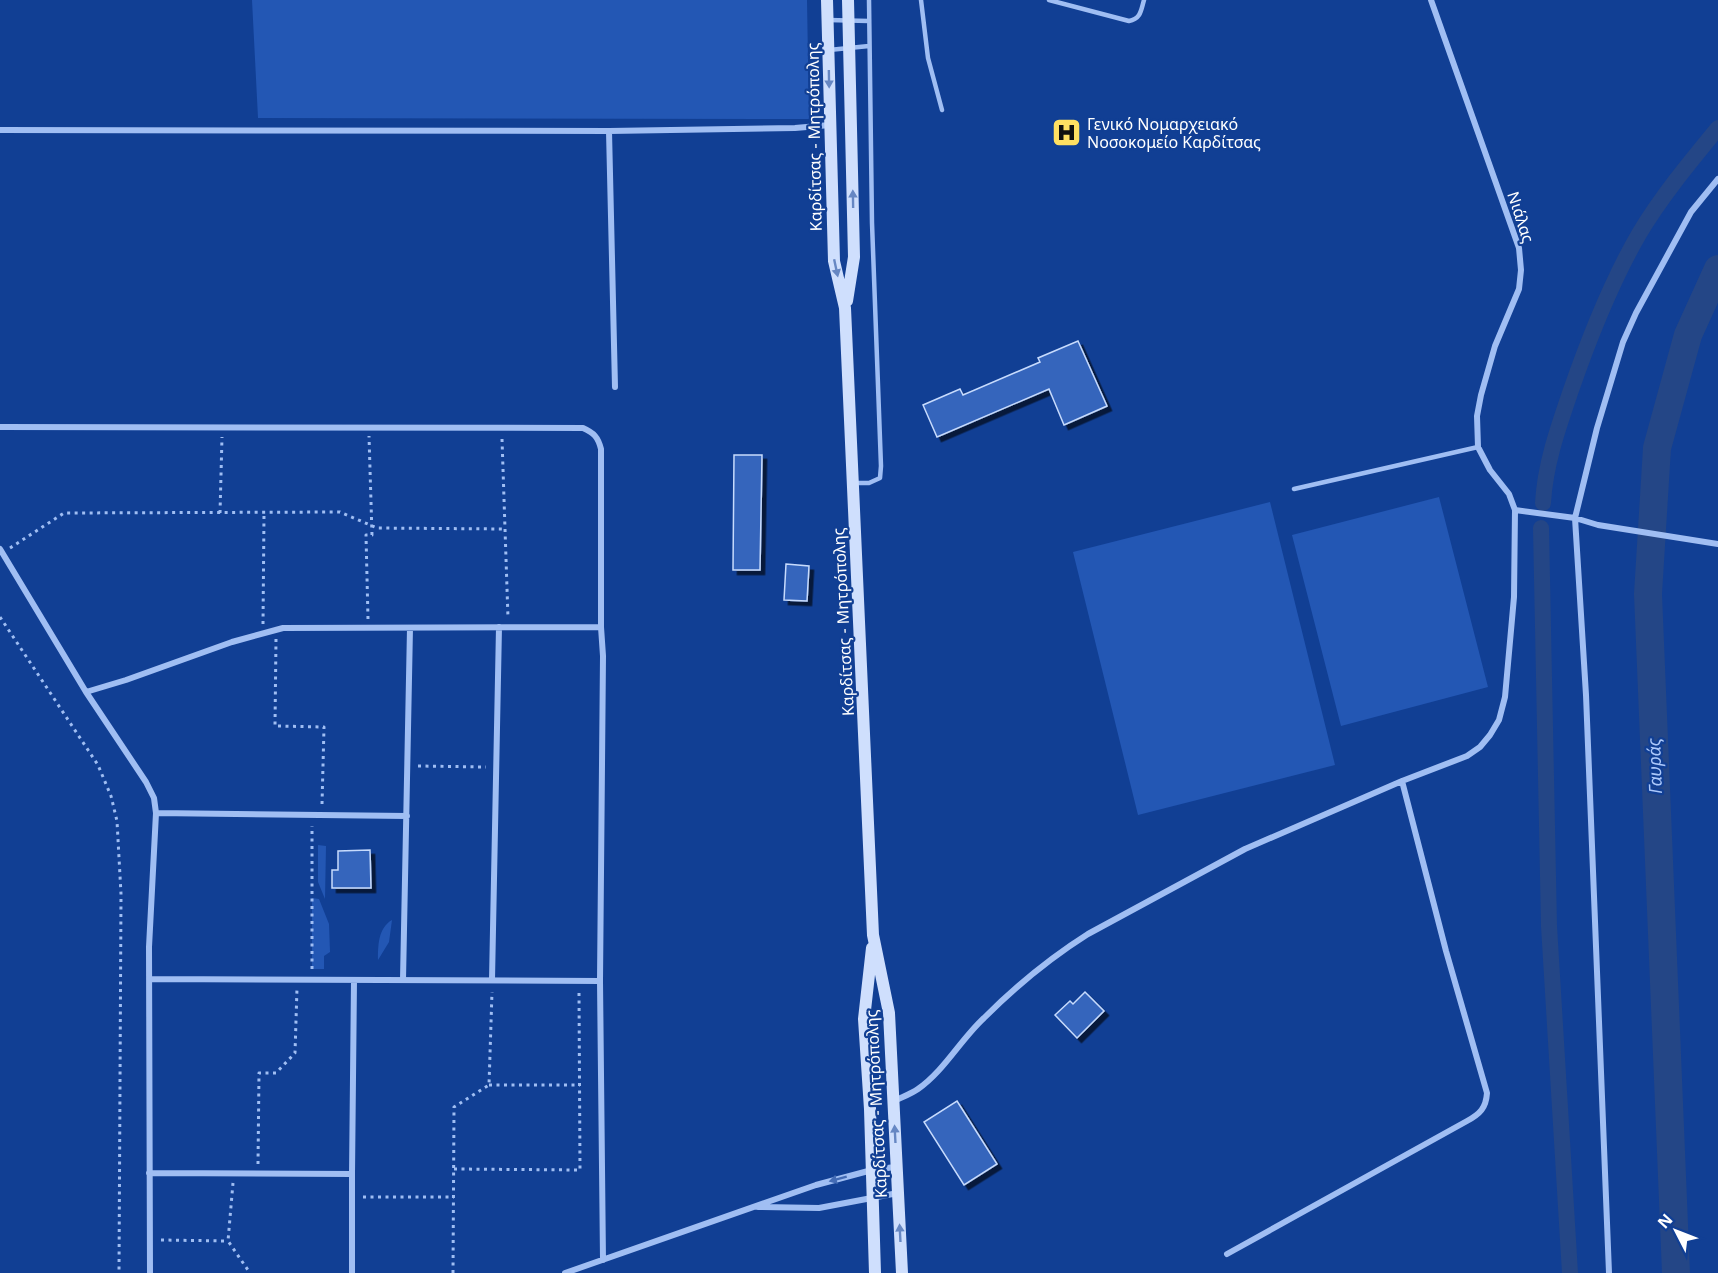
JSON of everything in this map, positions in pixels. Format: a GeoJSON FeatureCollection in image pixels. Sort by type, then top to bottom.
{"type":"FeatureCollection","features":[{"type":"Feature","properties":{"kind":"main road","name":"Καρδίτσας - Μητρόπολης"},"geometry":{"type":"LineString","coordinates":[[827,0],[834,261],[845,308],[873,935],[864,1019],[875,1273]]}},
{"type":"Feature","properties":{"kind":"main road","name":"Καρδίτσας - Μητρόπολης"},"geometry":{"type":"LineString","coordinates":[[845,308],[854,257],[848,0]]}},
{"type":"Feature","properties":{"kind":"main road","name":"Καρδίτσας - Μητρόπολης"},"geometry":{"type":"LineString","coordinates":[[873,935],[889,1012],[902,1273]]}},
{"type":"Feature","properties":{"kind":"street","name":"Νιάλας"},"geometry":{"type":"LineString","coordinates":[[1431,0],[1519,248],[1521,270],[1519,289],[1495,346],[1481,395],[1477,416],[1478,447]]}},
{"type":"Feature","properties":{"kind":"street"},"geometry":{"type":"LineString","coordinates":[[0,130],[609,131],[802,128],[830,125]]}},
{"type":"Feature","properties":{"kind":"street"},"geometry":{"type":"LineString","coordinates":[[609,131],[615,387]]}},
{"type":"Feature","properties":{"kind":"street"},"geometry":{"type":"LineString","coordinates":[[1609,1273],[1586,707],[1575,518],[1600,417],[1623,342],[1636,313],[1691,212],[1718,179]]}},
{"type":"Feature","properties":{"kind":"street"},"geometry":{"type":"LineString","coordinates":[[0,427],[583,428],[593,432],[599,440],[602,449],[600,981],[603,1260]]}},
{"type":"Feature","properties":{"kind":"street"},"geometry":{"type":"LineString","coordinates":[[893,1102],[918,1089],[931,1078],[983,1018],[1074,943],[1219,861],[1402,781],[1467,756],[1491,735],[1505,697],[1514,597],[1515,510],[1509,494],[1490,470],[1478,447]]}},
{"type":"Feature","properties":{"kind":"street"},"geometry":{"type":"LineString","coordinates":[[1515,510],[1575,518],[1598,525],[1718,544]]}},
{"type":"Feature","properties":{"kind":"street"},"geometry":{"type":"LineString","coordinates":[[1,551],[86,692],[146,782],[154,798],[156,813],[150,947],[150,1273]]}},
{"type":"Feature","properties":{"kind":"street"},"geometry":{"type":"LineString","coordinates":[[492,980],[499,627]]}},
{"type":"Feature","properties":{"kind":"street"},"geometry":{"type":"LineString","coordinates":[[86,692],[276,629],[602,627]]}},
{"type":"Feature","properties":{"kind":"street"},"geometry":{"type":"LineString","coordinates":[[404,980],[410,628]]}},
{"type":"Feature","properties":{"kind":"street"},"geometry":{"type":"LineString","coordinates":[[1227,1254],[1478,1115],[1487,1104],[1487,1093],[1446,951],[1402,781]]}},
{"type":"Feature","properties":{"kind":"street"},"geometry":{"type":"LineString","coordinates":[[156,813],[407,816]]}},
{"type":"Feature","properties":{"kind":"street"},"geometry":{"type":"LineString","coordinates":[[150,979],[600,981]]}},
{"type":"Feature","properties":{"kind":"street"},"geometry":{"type":"LineString","coordinates":[[352,1273],[354,981]]}},
{"type":"Feature","properties":{"kind":"street"},"geometry":{"type":"LineString","coordinates":[[565,1273],[816,1185],[872,1170],[896,1167]]}},
{"type":"Feature","properties":{"kind":"street"},"geometry":{"type":"LineString","coordinates":[[149,1173],[352,1174]]}},
{"type":"Feature","properties":{"kind":"street"},"geometry":{"type":"LineString","coordinates":[[754,1207],[819,1208],[898,1193]]}},
{"type":"Feature","properties":{"kind":"lane"},"geometry":{"type":"LineString","coordinates":[[854,483],[876,482],[880,478],[881,466],[872,222],[869,0]]}},
{"type":"Feature","properties":{"kind":"lane"},"geometry":{"type":"LineString","coordinates":[[921,0],[928,58],[942,110]]}},
{"type":"Feature","properties":{"kind":"lane"},"geometry":{"type":"LineString","coordinates":[[1049,0],[1129,21],[1136,20],[1140,15],[1143,0]]}},
{"type":"Feature","properties":{"kind":"lane"},"geometry":{"type":"LineString","coordinates":[[828,20],[869,21]]}},
{"type":"Feature","properties":{"kind":"lane"},"geometry":{"type":"LineString","coordinates":[[828,50],[869,46]]}},
{"type":"Feature","properties":{"kind":"lane"},"geometry":{"type":"LineString","coordinates":[[1294,489],[1478,447]]}},
{"type":"Feature","properties":{"kind":"path"},"geometry":{"type":"LineString","coordinates":[[220,513],[222,428]]}},
{"type":"Feature","properties":{"kind":"path"},"geometry":{"type":"LineString","coordinates":[[368,628],[366,535],[372,535],[369,429]]}},
{"type":"Feature","properties":{"kind":"path"},"geometry":{"type":"LineString","coordinates":[[502,429],[508,626]]}},
{"type":"Feature","properties":{"kind":"path"},"geometry":{"type":"LineString","coordinates":[[1,551],[64,513],[340,512],[371,527],[504,529]]}},
{"type":"Feature","properties":{"kind":"path"},"geometry":{"type":"LineString","coordinates":[[263,632],[264,513]]}},
{"type":"Feature","properties":{"kind":"path"},"geometry":{"type":"LineString","coordinates":[[0,617],[98,765],[111,796],[117,821],[122,894],[119,1273]]}},
{"type":"Feature","properties":{"kind":"path"},"geometry":{"type":"LineString","coordinates":[[276,629],[275,726],[324,727],[321,815]]}},
{"type":"Feature","properties":{"kind":"path"},"geometry":{"type":"LineString","coordinates":[[407,766],[495,767]]}},
{"type":"Feature","properties":{"kind":"path"},"geometry":{"type":"LineString","coordinates":[[312,815],[312,980]]}},
{"type":"Feature","properties":{"kind":"path"},"geometry":{"type":"LineString","coordinates":[[258,1173],[259,1073],[276,1073],[295,1053],[297,980]]}},
{"type":"Feature","properties":{"kind":"path"},"geometry":{"type":"LineString","coordinates":[[489,1085],[492,980]]}},
{"type":"Feature","properties":{"kind":"path"},"geometry":{"type":"LineString","coordinates":[[454,1169],[580,1170],[579,981]]}},
{"type":"Feature","properties":{"kind":"path"},"geometry":{"type":"LineString","coordinates":[[453,1273],[454,1107],[489,1085],[579,1085]]}},
{"type":"Feature","properties":{"kind":"path"},"geometry":{"type":"LineString","coordinates":[[234,1173],[228,1241],[250,1273]]}},
{"type":"Feature","properties":{"kind":"path"},"geometry":{"type":"LineString","coordinates":[[352,1197],[454,1197]]}},
{"type":"Feature","properties":{"kind":"path"},"geometry":{"type":"LineString","coordinates":[[150,1240],[228,1241]]}},
{"type":"Feature","properties":{"kind":"shaded area"},"geometry":{"type":"Polygon","coordinates":[[[252,0],[807,0],[809,119],[258,118],[252,0]]]}},
{"type":"Feature","properties":{"kind":"shaded area"},"geometry":{"type":"Polygon","coordinates":[[[1439,497],[1488,687],[1341,726],[1292,535],[1439,497]]]}},
{"type":"Feature","properties":{"kind":"shaded area"},"geometry":{"type":"Polygon","coordinates":[[[1270,502],[1335,765],[1138,815],[1073,552],[1270,502]]]}},
{"type":"Feature","properties":{"kind":"shaded area"},"geometry":{"type":"Polygon","coordinates":[[[318,845],[326,846],[325,899],[318,882],[318,845]]]}},
{"type":"Feature","properties":{"kind":"shaded area"},"geometry":{"type":"Polygon","coordinates":[[[312,898],[319,899],[329,924],[330,952],[324,956],[324,969],[312,969],[312,898]]]}},
{"type":"Feature","properties":{"kind":"shaded area"},"geometry":{"type":"Polygon","coordinates":[[[392,920],[389,942],[378,960],[381,932],[392,920]]]}},
{"type":"Feature","properties":{"kind":"building"},"geometry":{"type":"Polygon","coordinates":[[[1078,341],[1107,406],[1064,425],[1049,389],[937,437],[923,405],[960,389],[963,395],[1040,362],[1038,358],[1078,341]]]}},
{"type":"Feature","properties":{"kind":"building"},"geometry":{"type":"Polygon","coordinates":[[[734,455],[762,455],[760,570],[733,570],[734,455]]]}},
{"type":"Feature","properties":{"kind":"building"},"geometry":{"type":"Polygon","coordinates":[[[786,564],[809,566],[807,601],[784,600],[786,564]]]}},
{"type":"Feature","properties":{"kind":"building"},"geometry":{"type":"Polygon","coordinates":[[[370,850],[371,888],[332,888],[332,870],[338,870],[338,851],[370,850]]]}},
{"type":"Feature","properties":{"kind":"building"},"geometry":{"type":"Polygon","coordinates":[[[1085,992],[1104,1011],[1077,1038],[1055,1015],[1070,1001],[1073,1004],[1085,992]]]}},
{"type":"Feature","properties":{"kind":"building"},"geometry":{"type":"Polygon","coordinates":[[[957,1101],[997,1164],[964,1185],[924,1122],[957,1101]]]}},
{"type":"Feature","properties":{"kind":"waterway"},"geometry":{"type":"LineString","coordinates":[[1543,503],[1546,475],[1557,433],[1609,292],[1628,253],[1648,220],[1676,180],[1718,128]]}},
{"type":"Feature","properties":{"kind":"waterway","name":"Γαυράς"},"geometry":{"type":"LineString","coordinates":[[1676,1273],[1648,594],[1657,448],[1688,335],[1718,269]]}},
{"type":"Feature","properties":{"kind":"waterway"},"geometry":{"type":"LineString","coordinates":[[1541,528],[1549,926],[1570,1273]]}},
{"type":"Feature","properties":{"kind":"place","name":"Γενικό Νομαρχειακό Νοσοκομείο Καρδίτσας"},"geometry":{"type":"Point","coordinates":[1066,133]}}]}
